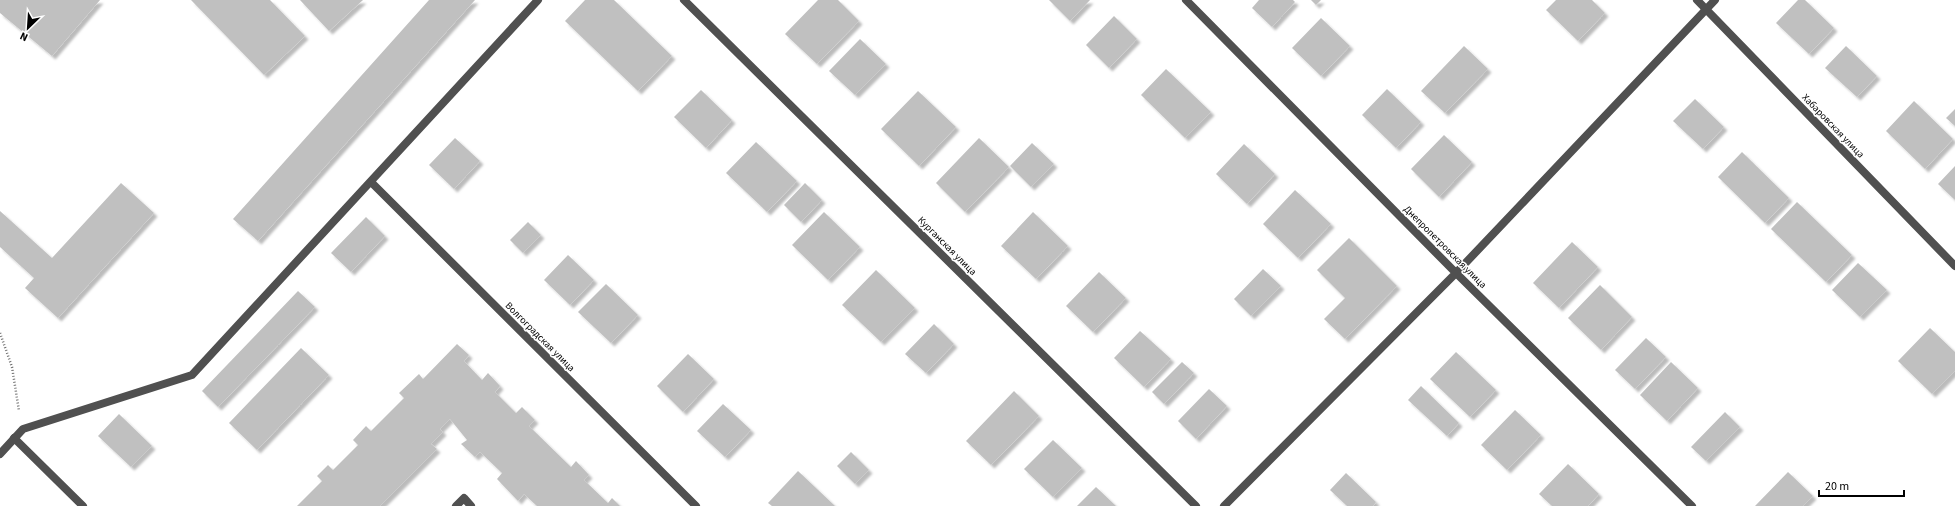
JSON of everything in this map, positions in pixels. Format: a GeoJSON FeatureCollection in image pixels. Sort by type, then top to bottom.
{"type":"FeatureCollection","features":[{"type":"Feature","properties":{"kind":"street"},"geometry":{"type":"LineString","coordinates":[[0,454],[23,429],[192,375],[538,0]]}},
{"type":"Feature","properties":{"kind":"street","name":"Курганская улица"},"geometry":{"type":"LineString","coordinates":[[684,0],[1196,506]]}},
{"type":"Feature","properties":{"kind":"street","name":"Днепропетровская улица"},"geometry":{"type":"LineString","coordinates":[[1186,0],[1456,273],[1692,506]]}},
{"type":"Feature","properties":{"kind":"street","name":"Хабаровская улица"},"geometry":{"type":"LineString","coordinates":[[1697,0],[1955,266]]}},
{"type":"Feature","properties":{"kind":"street"},"geometry":{"type":"LineString","coordinates":[[1224,506],[1456,273],[1715,0]]}},
{"type":"Feature","properties":{"kind":"street","name":"Волгоградская улица"},"geometry":{"type":"LineString","coordinates":[[371,182],[696,506]]}},
{"type":"Feature","properties":{"kind":"street"},"geometry":{"type":"LineString","coordinates":[[14,438],[83,506]]}},
{"type":"Feature","properties":{"kind":"street"},"geometry":{"type":"LineString","coordinates":[[456,506],[464,498],[472,506]]}},
{"type":"Feature","properties":{"kind":"path"},"geometry":{"type":"LineString","coordinates":[[0,333],[12,367],[15,395],[23,429]]}},
{"type":"Feature","properties":{"kind":"building"},"geometry":{"type":"Polygon","coordinates":[[[0,0],[100,0],[52,56],[0,13],[0,0]]]}},
{"type":"Feature","properties":{"kind":"building"},"geometry":{"type":"Polygon","coordinates":[[[191,0],[270,0],[305,36],[264,75],[191,0]]]}},
{"type":"Feature","properties":{"kind":"building"},"geometry":{"type":"Polygon","coordinates":[[[300,0],[363,0],[329,31],[300,0]]]}},
{"type":"Feature","properties":{"kind":"building"},"geometry":{"type":"Polygon","coordinates":[[[429,0],[475,0],[258,241],[233,219],[429,0]]]}},
{"type":"Feature","properties":{"kind":"building"},"geometry":{"type":"Polygon","coordinates":[[[585,0],[614,0],[672,56],[638,91],[565,21],[585,0]]]}},
{"type":"Feature","properties":{"kind":"building"},"geometry":{"type":"Polygon","coordinates":[[[818,0],[838,0],[859,21],[817,64],[785,34],[818,0]]]}},
{"type":"Feature","properties":{"kind":"building"},"geometry":{"type":"Polygon","coordinates":[[[1049,0],[1090,0],[1070,21],[1049,0]]]}},
{"type":"Feature","properties":{"kind":"building"},"geometry":{"type":"Polygon","coordinates":[[[1259,0],[1293,0],[1295,2],[1272,27],[1252,8],[1259,0]]]}},
{"type":"Feature","properties":{"kind":"building"},"geometry":{"type":"Polygon","coordinates":[[[1311,0],[1321,0],[1316,5],[1311,0]]]}},
{"type":"Feature","properties":{"kind":"building"},"geometry":{"type":"Polygon","coordinates":[[[1556,0],[1592,0],[1605,13],[1578,41],[1546,10],[1556,0]]]}},
{"type":"Feature","properties":{"kind":"building"},"geometry":{"type":"Polygon","coordinates":[[[1798,0],[1805,0],[1834,28],[1809,54],[1776,23],[1798,0]]]}},
{"type":"Feature","properties":{"kind":"building"},"geometry":{"type":"Polygon","coordinates":[[[1114,16],[1137,39],[1109,68],[1086,45],[1114,16]]]}},
{"type":"Feature","properties":{"kind":"building"},"geometry":{"type":"Polygon","coordinates":[[[1321,18],[1350,46],[1321,76],[1292,48],[1321,18]]]}},
{"type":"Feature","properties":{"kind":"building"},"geometry":{"type":"Polygon","coordinates":[[[860,39],[886,64],[855,95],[829,71],[860,39]]]}},
{"type":"Feature","properties":{"kind":"building"},"geometry":{"type":"Polygon","coordinates":[[[1464,46],[1488,69],[1445,113],[1421,91],[1464,46]]]}},
{"type":"Feature","properties":{"kind":"building"},"geometry":{"type":"Polygon","coordinates":[[[1846,46],[1877,76],[1857,97],[1825,68],[1846,46]]]}},
{"type":"Feature","properties":{"kind":"building"},"geometry":{"type":"Polygon","coordinates":[[[1166,69],[1211,112],[1185,138],[1141,95],[1166,69]]]}},
{"type":"Feature","properties":{"kind":"building"},"geometry":{"type":"Polygon","coordinates":[[[1387,89],[1421,122],[1396,148],[1362,115],[1387,89]]]}},
{"type":"Feature","properties":{"kind":"building"},"geometry":{"type":"Polygon","coordinates":[[[701,90],[732,120],[706,148],[674,117],[701,90]]]}},
{"type":"Feature","properties":{"kind":"building"},"geometry":{"type":"Polygon","coordinates":[[[918,91],[956,127],[919,166],[881,129],[918,91]]]}},
{"type":"Feature","properties":{"kind":"building"},"geometry":{"type":"Polygon","coordinates":[[[1695,99],[1724,127],[1703,149],[1673,121],[1695,99]]]}},
{"type":"Feature","properties":{"kind":"building"},"geometry":{"type":"Polygon","coordinates":[[[1914,101],[1953,139],[1925,169],[1886,131],[1914,101]]]}},
{"type":"Feature","properties":{"kind":"building"},"geometry":{"type":"Polygon","coordinates":[[[1955,109],[1955,126],[1946,118],[1955,109]]]}},
{"type":"Feature","properties":{"kind":"building"},"geometry":{"type":"Polygon","coordinates":[[[1444,135],[1472,162],[1439,197],[1411,169],[1444,135]]]}},
{"type":"Feature","properties":{"kind":"building"},"geometry":{"type":"Polygon","coordinates":[[[455,138],[480,161],[454,189],[429,165],[455,138]]]}},
{"type":"Feature","properties":{"kind":"building"},"geometry":{"type":"Polygon","coordinates":[[[979,138],[1009,167],[965,212],[936,183],[979,138]]]}},
{"type":"Feature","properties":{"kind":"building"},"geometry":{"type":"Polygon","coordinates":[[[756,142],[797,181],[767,212],[726,173],[756,142]]]}},
{"type":"Feature","properties":{"kind":"building"},"geometry":{"type":"Polygon","coordinates":[[[1032,143],[1054,164],[1031,187],[1010,166],[1032,143]]]}},
{"type":"Feature","properties":{"kind":"building"},"geometry":{"type":"Polygon","coordinates":[[[1244,144],[1275,174],[1247,204],[1216,174],[1244,144]]]}},
{"type":"Feature","properties":{"kind":"building"},"geometry":{"type":"Polygon","coordinates":[[[1742,152],[1789,198],[1765,223],[1718,177],[1742,152]]]}},
{"type":"Feature","properties":{"kind":"building"},"geometry":{"type":"Polygon","coordinates":[[[1955,166],[1955,200],[1938,184],[1955,166]]]}},
{"type":"Feature","properties":{"kind":"building"},"geometry":{"type":"Polygon","coordinates":[[[121,183],[154,213],[58,318],[25,288],[34,278],[0,247],[0,211],[52,258],[121,183]]]}},
{"type":"Feature","properties":{"kind":"building"},"geometry":{"type":"Polygon","coordinates":[[[805,183],[822,200],[801,222],[784,205],[805,183]]]}},
{"type":"Feature","properties":{"kind":"building"},"geometry":{"type":"Polygon","coordinates":[[[1295,190],[1331,224],[1298,258],[1263,224],[1295,190]]]}},
{"type":"Feature","properties":{"kind":"building"},"geometry":{"type":"Polygon","coordinates":[[[1797,202],[1852,255],[1826,282],[1771,229],[1797,202]]]}},
{"type":"Feature","properties":{"kind":"building"},"geometry":{"type":"Polygon","coordinates":[[[824,212],[860,247],[828,280],[792,245],[824,212]]]}},
{"type":"Feature","properties":{"kind":"building"},"geometry":{"type":"Polygon","coordinates":[[[1033,212],[1068,246],[1036,279],[1001,246],[1033,212]]]}},
{"type":"Feature","properties":{"kind":"building"},"geometry":{"type":"Polygon","coordinates":[[[366,217],[385,236],[351,272],[331,253],[366,217]]]}},
{"type":"Feature","properties":{"kind":"building"},"geometry":{"type":"Polygon","coordinates":[[[528,222],[541,235],[523,253],[510,240],[528,222]]]}},
{"type":"Feature","properties":{"kind":"building"},"geometry":{"type":"Polygon","coordinates":[[[1349,238],[1397,286],[1345,339],[1324,319],[1345,298],[1317,270],[1349,238]]]}},
{"type":"Feature","properties":{"kind":"building"},"geometry":{"type":"Polygon","coordinates":[[[1572,242],[1598,267],[1559,308],[1533,283],[1572,242]]]}},
{"type":"Feature","properties":{"kind":"building"},"geometry":{"type":"Polygon","coordinates":[[[568,255],[594,280],[570,305],[544,280],[568,255]]]}},
{"type":"Feature","properties":{"kind":"building"},"geometry":{"type":"Polygon","coordinates":[[[1858,263],[1887,290],[1860,317],[1832,290],[1858,263]]]}},
{"type":"Feature","properties":{"kind":"building"},"geometry":{"type":"Polygon","coordinates":[[[1263,269],[1281,286],[1251,316],[1234,299],[1263,269]]]}},
{"type":"Feature","properties":{"kind":"building"},"geometry":{"type":"Polygon","coordinates":[[[876,270],[915,308],[881,342],[842,305],[876,270]]]}},
{"type":"Feature","properties":{"kind":"building"},"geometry":{"type":"Polygon","coordinates":[[[1099,272],[1126,298],[1093,332],[1066,306],[1099,272]]]}},
{"type":"Feature","properties":{"kind":"building"},"geometry":{"type":"Polygon","coordinates":[[[606,284],[638,315],[611,343],[578,312],[606,284]]]}},
{"type":"Feature","properties":{"kind":"building"},"geometry":{"type":"Polygon","coordinates":[[[1600,285],[1632,317],[1601,350],[1568,318],[1600,285]]]}},
{"type":"Feature","properties":{"kind":"building"},"geometry":{"type":"Polygon","coordinates":[[[298,291],[315,307],[218,407],[202,391],[298,291]]]}},
{"type":"Feature","properties":{"kind":"building"},"geometry":{"type":"Polygon","coordinates":[[[934,324],[954,344],[926,373],[905,354],[934,324]]]}},
{"type":"Feature","properties":{"kind":"building"},"geometry":{"type":"Polygon","coordinates":[[[1930,328],[1955,352],[1955,371],[1932,394],[1898,361],[1930,328]]]}},
{"type":"Feature","properties":{"kind":"building"},"geometry":{"type":"Polygon","coordinates":[[[1140,331],[1171,359],[1144,387],[1114,358],[1140,331]]]}},
{"type":"Feature","properties":{"kind":"building"},"geometry":{"type":"Polygon","coordinates":[[[1646,338],[1666,357],[1635,389],[1615,370],[1646,338]]]}},
{"type":"Feature","properties":{"kind":"building"},"geometry":{"type":"Polygon","coordinates":[[[457,344],[469,355],[464,361],[482,380],[488,373],[500,386],[495,392],[516,413],[522,407],[535,420],[529,426],[571,467],[576,461],[589,475],[584,480],[608,503],[612,498],[620,506],[537,506],[524,494],[518,501],[497,479],[502,473],[480,452],[475,457],[461,444],[467,440],[450,419],[440,429],[443,432],[431,444],[437,449],[380,506],[297,506],[322,481],[317,476],[328,465],[333,470],[358,445],[353,440],[366,426],[371,431],[404,398],[399,393],[419,374],[423,379],[457,344]]]}},
{"type":"Feature","properties":{"kind":"building"},"geometry":{"type":"Polygon","coordinates":[[[301,348],[329,375],[257,450],[229,423],[301,348]]]}},
{"type":"Feature","properties":{"kind":"building"},"geometry":{"type":"Polygon","coordinates":[[[1456,352],[1496,390],[1470,417],[1430,379],[1456,352]]]}},
{"type":"Feature","properties":{"kind":"building"},"geometry":{"type":"Polygon","coordinates":[[[688,354],[714,379],[683,412],[657,386],[688,354]]]}},
{"type":"Feature","properties":{"kind":"building"},"geometry":{"type":"Polygon","coordinates":[[[1182,362],[1194,373],[1164,404],[1152,392],[1182,362]]]}},
{"type":"Feature","properties":{"kind":"building"},"geometry":{"type":"Polygon","coordinates":[[[1671,362],[1698,388],[1667,421],[1640,395],[1671,362]]]}},
{"type":"Feature","properties":{"kind":"building"},"geometry":{"type":"Polygon","coordinates":[[[1421,386],[1459,423],[1447,436],[1408,400],[1421,386]]]}},
{"type":"Feature","properties":{"kind":"building"},"geometry":{"type":"Polygon","coordinates":[[[1209,389],[1227,406],[1196,439],[1178,421],[1209,389]]]}},
{"type":"Feature","properties":{"kind":"building"},"geometry":{"type":"Polygon","coordinates":[[[1014,391],[1039,416],[991,465],[966,441],[1014,391]]]}},
{"type":"Feature","properties":{"kind":"building"},"geometry":{"type":"Polygon","coordinates":[[[723,404],[751,430],[725,457],[697,431],[723,404]]]}},
{"type":"Feature","properties":{"kind":"building"},"geometry":{"type":"Polygon","coordinates":[[[1515,410],[1541,435],[1507,470],[1481,445],[1515,410]]]}},
{"type":"Feature","properties":{"kind":"building"},"geometry":{"type":"Polygon","coordinates":[[[1725,412],[1740,427],[1706,461],[1691,447],[1725,412]]]}},
{"type":"Feature","properties":{"kind":"building"},"geometry":{"type":"Polygon","coordinates":[[[119,414],[152,446],[131,467],[98,436],[119,414]]]}},
{"type":"Feature","properties":{"kind":"building"},"geometry":{"type":"Polygon","coordinates":[[[1053,440],[1082,468],[1053,497],[1024,469],[1053,440]]]}},
{"type":"Feature","properties":{"kind":"building"},"geometry":{"type":"Polygon","coordinates":[[[851,452],[869,470],[855,484],[837,466],[851,452]]]}},
{"type":"Feature","properties":{"kind":"building"},"geometry":{"type":"Polygon","coordinates":[[[1568,464],[1599,494],[1588,506],[1552,506],[1539,494],[1568,464]]]}},
{"type":"Feature","properties":{"kind":"building"},"geometry":{"type":"Polygon","coordinates":[[[798,471],[835,506],[772,506],[768,503],[798,471]]]}},
{"type":"Feature","properties":{"kind":"building"},"geometry":{"type":"Polygon","coordinates":[[[1788,472],[1813,496],[1803,506],[1755,506],[1788,472]]]}},
{"type":"Feature","properties":{"kind":"building"},"geometry":{"type":"Polygon","coordinates":[[[1346,473],[1376,502],[1373,506],[1347,506],[1330,490],[1346,473]]]}},
{"type":"Feature","properties":{"kind":"building"},"geometry":{"type":"Polygon","coordinates":[[[1096,487],[1116,506],[1077,506],[1096,487]]]}}]}
